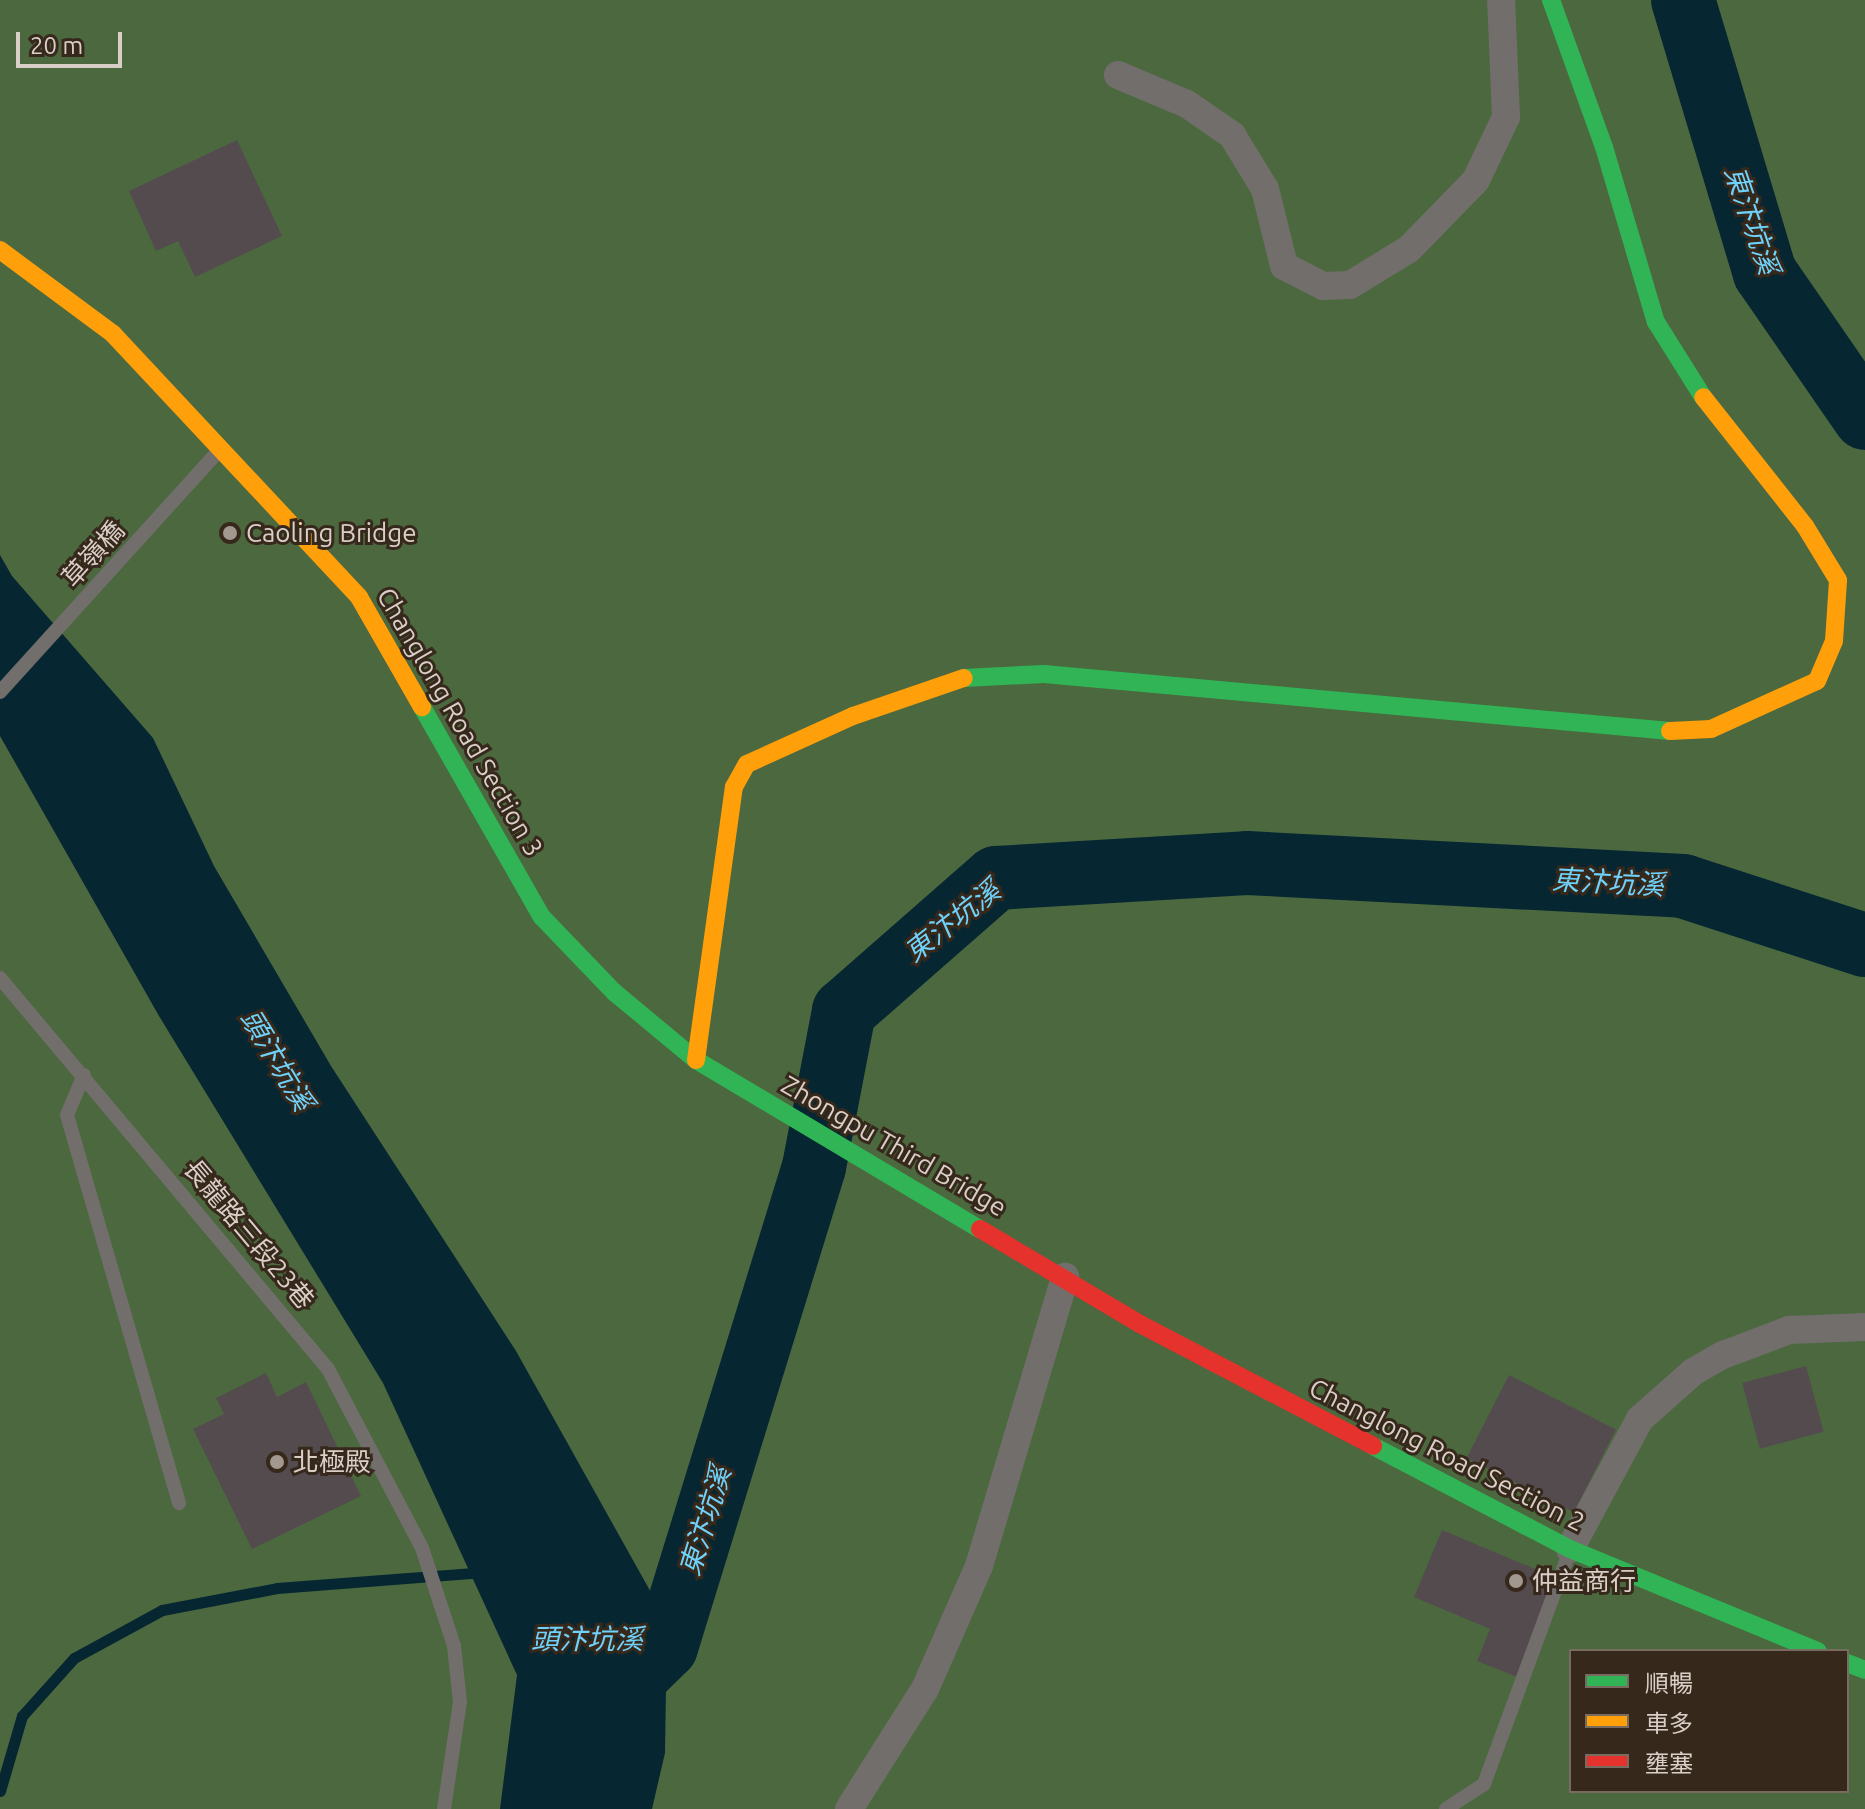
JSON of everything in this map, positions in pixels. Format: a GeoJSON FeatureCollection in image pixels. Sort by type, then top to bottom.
{"type":"FeatureCollection","features":[{"type":"Feature","properties":{"kind":"main road"},"geometry":{"type":"LineString","coordinates":[[696,1060],[734,787],[747,764],[767,752],[853,716],[965,678],[1044,674],[1659,731],[1711,729],[1817,681],[1834,641],[1838,580],[1805,526],[1694,386],[1656,322],[1604,147],[1551,0]]}},
{"type":"Feature","properties":{"kind":"main road","name":"Changlong Road Section 3"},"geometry":{"type":"LineString","coordinates":[[0,250],[21,261],[113,334],[359,597],[542,917],[614,992],[696,1060]]}},
{"type":"Feature","properties":{"kind":"main road","name":"Zhongpu Third Bridge"},"geometry":{"type":"LineString","coordinates":[[696,1060],[1065,1277]]}},
{"type":"Feature","properties":{"kind":"main road","name":"Changlong Road Section 2"},"geometry":{"type":"LineString","coordinates":[[1065,1277],[1140,1324],[1570,1549],[1813,1649]]}},
{"type":"Feature","properties":{"kind":"street"},"geometry":{"type":"LineString","coordinates":[[1118,75],[1187,104],[1232,135],[1265,189],[1284,266],[1323,286],[1350,285],[1409,249],[1476,180],[1506,117],[1501,0]]}},
{"type":"Feature","properties":{"kind":"street"},"geometry":{"type":"LineString","coordinates":[[849,1809],[925,1689],[979,1566],[1065,1277]]}},
{"type":"Feature","properties":{"kind":"street"},"geometry":{"type":"LineString","coordinates":[[1570,1549],[1640,1419],[1693,1372],[1723,1355],[1789,1330],[1865,1327]]}},
{"type":"Feature","properties":{"kind":"lane","name":"草嶺橋"},"geometry":{"type":"LineString","coordinates":[[0,692],[221,449]]}},
{"type":"Feature","properties":{"kind":"lane","name":"長龍路三段23巷"},"geometry":{"type":"LineString","coordinates":[[0,978],[328,1369],[422,1548],[454,1646],[460,1702],[444,1809]]}},
{"type":"Feature","properties":{"kind":"lane"},"geometry":{"type":"LineString","coordinates":[[84,1075],[67,1115],[179,1503]]}},
{"type":"Feature","properties":{"kind":"lane"},"geometry":{"type":"LineString","coordinates":[[1446,1809],[1484,1784],[1570,1549]]}},
{"type":"Feature","properties":{"kind":"green space"},"geometry":{"type":"Polygon","coordinates":[[[0,0],[1865,0],[1865,1809],[0,1809],[0,0]]]}},
{"type":"Feature","properties":{"kind":"water","name":"頭汴坑溪"},"geometry":{"type":"Polygon","coordinates":[[[0,555],[12,576],[153,738],[214,866],[331,1066],[516,1351],[667,1621],[665,1753],[652,1809],[500,1809],[517,1675],[383,1383],[159,1016],[0,736],[0,555]]]}},
{"type":"Feature","properties":{"kind":"building"},"geometry":{"type":"Polygon","coordinates":[[[237,140],[282,236],[195,277],[178,241],[156,251],[129,191],[237,140]]]}},
{"type":"Feature","properties":{"kind":"building"},"geometry":{"type":"Polygon","coordinates":[[[1806,1366],[1824,1432],[1760,1449],[1742,1383],[1806,1366]]]}},
{"type":"Feature","properties":{"kind":"building","name":"北極殿"},"geometry":{"type":"Polygon","coordinates":[[[266,1373],[277,1397],[306,1382],[361,1496],[252,1549],[193,1429],[224,1414],[216,1398],[266,1373]]]}},
{"type":"Feature","properties":{"kind":"building"},"geometry":{"type":"Polygon","coordinates":[[[1509,1375],[1616,1429],[1574,1512],[1467,1458],[1509,1375]]]}},
{"type":"Feature","properties":{"kind":"building"},"geometry":{"type":"Polygon","coordinates":[[[1442,1530],[1559,1579],[1517,1677],[1477,1661],[1490,1629],[1414,1597],[1442,1530]]]}},
{"type":"Feature","properties":{"kind":"waterway","name":"東汴坑溪"},"geometry":{"type":"LineString","coordinates":[[1683,0],[1765,273],[1865,418]]}},
{"type":"Feature","properties":{"kind":"waterway","name":"東汴坑溪"},"geometry":{"type":"LineString","coordinates":[[604,1708],[666,1647],[814,1167],[844,1011],[996,878],[1247,863],[1683,886],[1865,945]]}},
{"type":"Feature","properties":{"kind":"waterway"},"geometry":{"type":"LineString","coordinates":[[0,1791],[22,1716],[74,1658],[162,1610],[277,1588],[483,1572]]}},
{"type":"Feature","properties":{"kind":"traffic: fast"},"geometry":{"type":"LineString","coordinates":[[1551,0],[1604,147],[1656,322],[1703,397]]}},
{"type":"Feature","properties":{"kind":"traffic: fast"},"geometry":{"type":"LineString","coordinates":[[964,678],[1044,674],[1670,731]]}},
{"type":"Feature","properties":{"kind":"traffic: fast"},"geometry":{"type":"LineString","coordinates":[[422,707],[542,917],[614,992],[696,1060],[980,1229]]}},
{"type":"Feature","properties":{"kind":"traffic: fast"},"geometry":{"type":"LineString","coordinates":[[1373,1446],[1570,1549],[1813,1649]]}},
{"type":"Feature","properties":{"kind":"traffic: fast"},"geometry":{"type":"LineString","coordinates":[[1849,1664],[1865,1670]]}},
{"type":"Feature","properties":{"kind":"traffic: slow"},"geometry":{"type":"LineString","coordinates":[[0,250],[113,334],[359,597],[422,707]]}},
{"type":"Feature","properties":{"kind":"traffic: slow"},"geometry":{"type":"LineString","coordinates":[[1670,731],[1711,729],[1817,681],[1834,641],[1838,580],[1805,526],[1703,397]]}},
{"type":"Feature","properties":{"kind":"traffic: slow"},"geometry":{"type":"LineString","coordinates":[[696,1060],[734,787],[747,764],[853,716],[964,678]]}},
{"type":"Feature","properties":{"kind":"traffic: jam"},"geometry":{"type":"LineString","coordinates":[[980,1229],[1140,1324],[1373,1446]]}},
{"type":"Feature","properties":{"kind":"place","name":"Caoling Bridge"},"geometry":{"type":"Point","coordinates":[230,533]}},
{"type":"Feature","properties":{"kind":"place","name":"北極殿"},"geometry":{"type":"Point","coordinates":[277,1462]}},
{"type":"Feature","properties":{"kind":"place","name":"仲益商行"},"geometry":{"type":"Point","coordinates":[1516,1581]}}]}
